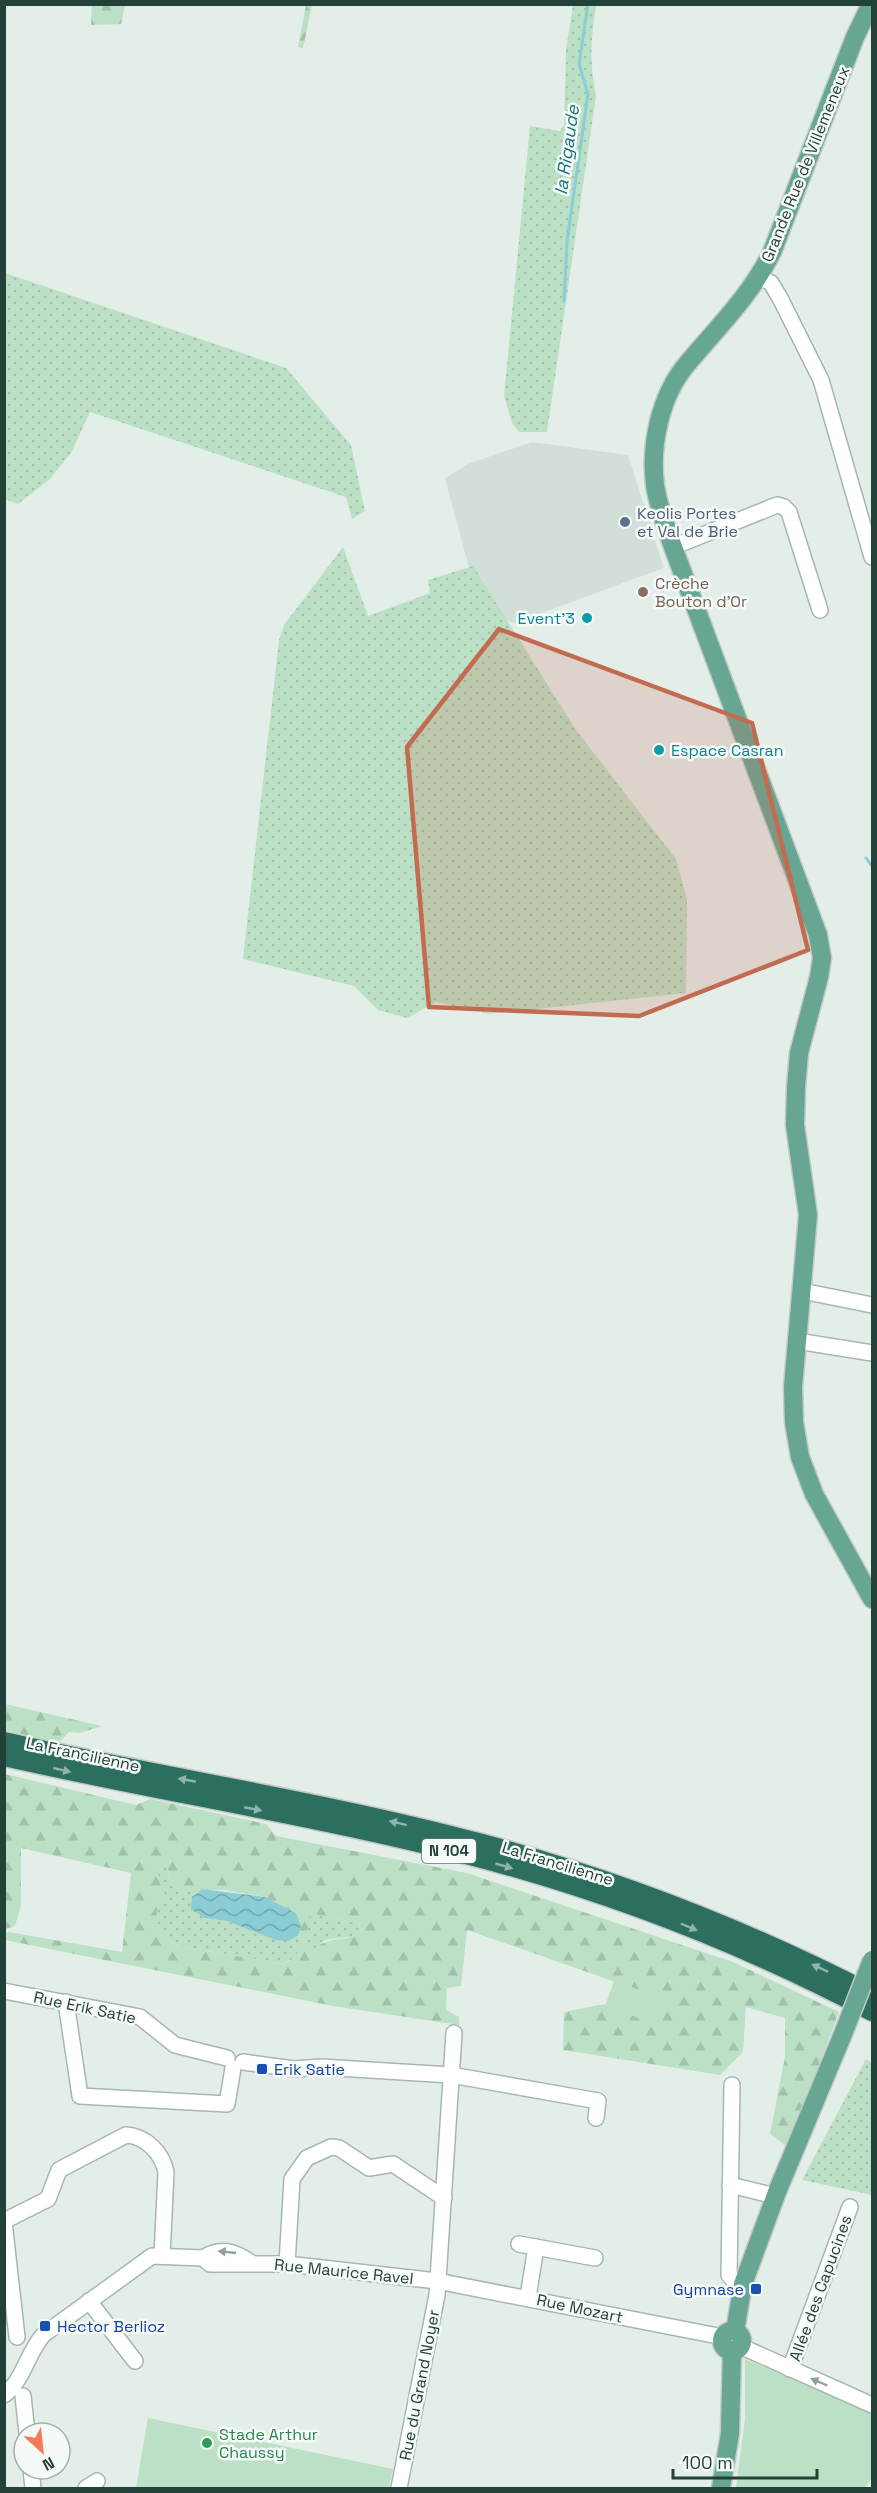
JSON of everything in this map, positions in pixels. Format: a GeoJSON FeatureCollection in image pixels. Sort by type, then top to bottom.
{"type":"FeatureCollection","features":[{"type":"Feature","properties":{"kind":"highway","name":"La Francilienne"},"geometry":{"type":"LineString","coordinates":[[4,1741],[377,1818],[482,1843],[577,1870],[669,1902],[748,1934],[873,1994]]}},
{"type":"Feature","properties":{"kind":"highway","name":"La Francilienne"},"geometry":{"type":"LineString","coordinates":[[4,1757],[376,1834],[489,1862],[665,1917],[831,1990],[873,2012]]}},
{"type":"Feature","properties":{"kind":"main road","name":"Grande Rue de Villemeneux"},"geometry":{"type":"LineString","coordinates":[[871,4],[855,37],[772,252],[760,276],[746,297],[685,366],[663,410],[654,455],[654,479],[672,547],[818,935],[822,958],[820,974],[799,1053],[796,1087],[795,1125],[808,1215],[797,1342],[794,1410],[800,1457],[814,1494],[873,1599]]}},
{"type":"Feature","properties":{"kind":"main road"},"geometry":{"type":"LineString","coordinates":[[721,2488],[730,2433],[733,2341],[743,2284],[775,2196],[873,1960]]}},
{"type":"Feature","properties":{"kind":"street"},"geometry":{"type":"LineString","coordinates":[[760,276],[771,283],[780,298],[821,380],[873,557]]}},
{"type":"Feature","properties":{"kind":"street"},"geometry":{"type":"LineString","coordinates":[[672,547],[725,524],[781,506],[789,512],[820,610]]}},
{"type":"Feature","properties":{"kind":"street"},"geometry":{"type":"LineString","coordinates":[[802,1291],[873,1305]]}},
{"type":"Feature","properties":{"kind":"street"},"geometry":{"type":"LineString","coordinates":[[797,1342],[873,1353]]}},
{"type":"Feature","properties":{"kind":"street","name":"Rue Erik Satie"},"geometry":{"type":"LineString","coordinates":[[4,1991],[140,2017],[175,2045],[234,2063],[294,2069],[321,2067],[451,2075],[598,2101],[596,2118]]}},
{"type":"Feature","properties":{"kind":"street"},"geometry":{"type":"LineString","coordinates":[[66,2002],[80,2096],[227,2104],[234,2063]]}},
{"type":"Feature","properties":{"kind":"street"},"geometry":{"type":"LineString","coordinates":[[444,2198],[454,2033]]}},
{"type":"Feature","properties":{"kind":"street"},"geometry":{"type":"LineString","coordinates":[[732,2085],[729,2275],[735,2282],[743,2284]]}},
{"type":"Feature","properties":{"kind":"street"},"geometry":{"type":"LineString","coordinates":[[17,2337],[4,2222],[48,2199],[59,2170],[126,2135],[136,2135],[156,2150],[164,2164],[166,2172],[162,2256]]}},
{"type":"Feature","properties":{"kind":"street"},"geometry":{"type":"LineString","coordinates":[[287,2264],[292,2179],[307,2158],[331,2147],[339,2148],[369,2168],[393,2164],[444,2198]]}},
{"type":"Feature","properties":{"kind":"street"},"geometry":{"type":"LineString","coordinates":[[730,2185],[775,2196]]}},
{"type":"Feature","properties":{"kind":"street","name":"Rue du Grand Noyer"},"geometry":{"type":"LineString","coordinates":[[399,2488],[435,2307],[444,2198]]}},
{"type":"Feature","properties":{"kind":"street","name":"Allée des Capucines"},"geometry":{"type":"LineString","coordinates":[[790,2369],[850,2207]]}},
{"type":"Feature","properties":{"kind":"street"},"geometry":{"type":"LineString","coordinates":[[519,2244],[595,2258]]}},
{"type":"Feature","properties":{"kind":"street"},"geometry":{"type":"LineString","coordinates":[[528,2297],[536,2247]]}},
{"type":"Feature","properties":{"kind":"street","name":"Rue Maurice Ravel"},"geometry":{"type":"LineString","coordinates":[[4,2395],[13,2387],[26,2359],[43,2335],[143,2260],[152,2256],[203,2258],[214,2251],[236,2252],[250,2262],[437,2281]]}},
{"type":"Feature","properties":{"kind":"street","name":"Rue Mozart"},"geometry":{"type":"LineString","coordinates":[[437,2281],[528,2297],[733,2341],[790,2369],[871,2399]]}},
{"type":"Feature","properties":{"kind":"street"},"geometry":{"type":"LineString","coordinates":[[89,2301],[135,2361]]}},
{"type":"Feature","properties":{"kind":"street"},"geometry":{"type":"LineString","coordinates":[[23,2396],[26,2421]]}},
{"type":"Feature","properties":{"kind":"highlighted area"},"geometry":{"type":"Polygon","coordinates":[[[499,629],[752,723],[808,950],[639,1016],[429,1007],[407,747],[499,629]]]}},
{"type":"Feature","properties":{"kind":"shaded area"},"geometry":{"type":"Polygon","coordinates":[[[532,442],[628,455],[664,568],[514,623],[503,619],[472,579],[445,478],[468,464],[532,442]]]}},
{"type":"Feature","properties":{"kind":"green space"},"geometry":{"type":"Polygon","coordinates":[[[92,5],[125,5],[121,24],[91,25],[92,5]]]}},
{"type":"Feature","properties":{"kind":"green space"},"geometry":{"type":"Polygon","coordinates":[[[306,5],[312,5],[303,48],[298,47],[306,5]]]}},
{"type":"Feature","properties":{"kind":"green space"},"geometry":{"type":"Polygon","coordinates":[[[573,5],[596,5],[592,71],[596,96],[547,432],[519,432],[512,423],[504,396],[530,126],[560,131],[564,125],[566,50],[573,5]]]}},
{"type":"Feature","properties":{"kind":"green space"},"geometry":{"type":"Polygon","coordinates":[[[5,273],[286,368],[351,445],[365,511],[352,519],[346,497],[90,412],[71,453],[49,480],[18,504],[5,499],[5,273]]]}},
{"type":"Feature","properties":{"kind":"green space"},"geometry":{"type":"Polygon","coordinates":[[[343,547],[368,616],[430,593],[428,580],[473,566],[576,730],[676,859],[687,899],[686,993],[489,1014],[436,1002],[407,1018],[378,1010],[354,986],[243,959],[279,640],[284,625],[343,547]]]}},
{"type":"Feature","properties":{"kind":"green space"},"geometry":{"type":"Polygon","coordinates":[[[5,1704],[102,1726],[80,1733],[69,1732],[59,1743],[5,1730],[5,1704]]]}},
{"type":"Feature","properties":{"kind":"green space"},"geometry":{"type":"Polygon","coordinates":[[[5,1774],[136,1805],[150,1799],[266,1824],[276,1836],[467,1873],[733,1962],[839,2012],[788,2147],[770,2134],[785,2057],[785,2018],[746,2007],[743,2052],[720,2075],[563,2050],[564,2012],[599,2005],[664,1999],[467,1930],[461,1986],[447,1988],[446,2010],[459,2017],[459,2025],[333,2006],[5,1940],[4,1934],[9,1932],[122,1952],[131,1873],[21,1848],[21,1905],[15,1926],[5,1929],[5,1774]],[[167,1865],[156,1867],[165,1894],[157,1907],[156,1931],[175,1945],[282,1964],[295,1958],[301,1943],[315,1948],[327,1942],[358,1934],[363,1930],[358,1923],[309,1913],[310,1922],[303,1941],[298,1936],[301,1926],[265,1897],[224,1890],[180,1890],[171,1884],[167,1865]]]}},
{"type":"Feature","properties":{"kind":"green space"},"geometry":{"type":"Polygon","coordinates":[[[167,1865],[171,1884],[180,1890],[202,1889],[192,1897],[205,1918],[227,1921],[288,1941],[298,1936],[303,1941],[309,1913],[358,1923],[363,1930],[356,1936],[325,1940],[315,1948],[282,1964],[175,1945],[156,1931],[156,1867],[167,1865]]]}},
{"type":"Feature","properties":{"kind":"green space"},"geometry":{"type":"Polygon","coordinates":[[[614,1981],[664,1999],[655,2024],[605,2006],[614,1981]]]}},
{"type":"Feature","properties":{"kind":"green space"},"geometry":{"type":"Polygon","coordinates":[[[866,2059],[872,2063],[872,2195],[802,2180],[866,2059]]]}},
{"type":"Feature","properties":{"kind":"green space"},"geometry":{"type":"Polygon","coordinates":[[[745,2359],[872,2414],[872,2478],[865,2488],[736,2488],[745,2419],[745,2359]]]}},
{"type":"Feature","properties":{"kind":"green space","name":"Stade Arthur Chaussy"},"geometry":{"type":"Polygon","coordinates":[[[148,2418],[393,2469],[389,2488],[136,2488],[148,2418]]]}},
{"type":"Feature","properties":{"kind":"water"},"geometry":{"type":"Polygon","coordinates":[[[202,1889],[265,1897],[296,1913],[301,1926],[298,1936],[288,1941],[276,1940],[227,1921],[205,1918],[191,1909],[192,1897],[202,1889]]]}},
{"type":"Feature","properties":{"kind":"waterway","name":"la Rigaude"},"geometry":{"type":"LineString","coordinates":[[564,301],[567,241],[588,94],[579,64],[588,4]]}},
{"type":"Feature","properties":{"kind":"waterway","name":"la Rigaude"},"geometry":{"type":"LineString","coordinates":[[866,858],[872,866]]}},
{"type":"Feature","properties":{"kind":"place","name":"Keolis Portes et Val de Brie"},"geometry":{"type":"Point","coordinates":[625,522]}},
{"type":"Feature","properties":{"kind":"place","name":"Crèche Bouton d'Or"},"geometry":{"type":"Point","coordinates":[643,592]}},
{"type":"Feature","properties":{"kind":"place","name":"Event'3"},"geometry":{"type":"Point","coordinates":[587,618]}},
{"type":"Feature","properties":{"kind":"place","name":"Espace Casran"},"geometry":{"type":"Point","coordinates":[659,750]}},
{"type":"Feature","properties":{"kind":"place","name":"Erik Satie"},"geometry":{"type":"Point","coordinates":[262,2069]}},
{"type":"Feature","properties":{"kind":"place","name":"Gymnase"},"geometry":{"type":"Point","coordinates":[756,2289]}},
{"type":"Feature","properties":{"kind":"place","name":"Hector Berlioz"},"geometry":{"type":"Point","coordinates":[45,2326]}},
{"type":"Feature","properties":{"kind":"place","name":"Stade Arthur Chaussy"},"geometry":{"type":"Point","coordinates":[207,2443]}}]}
